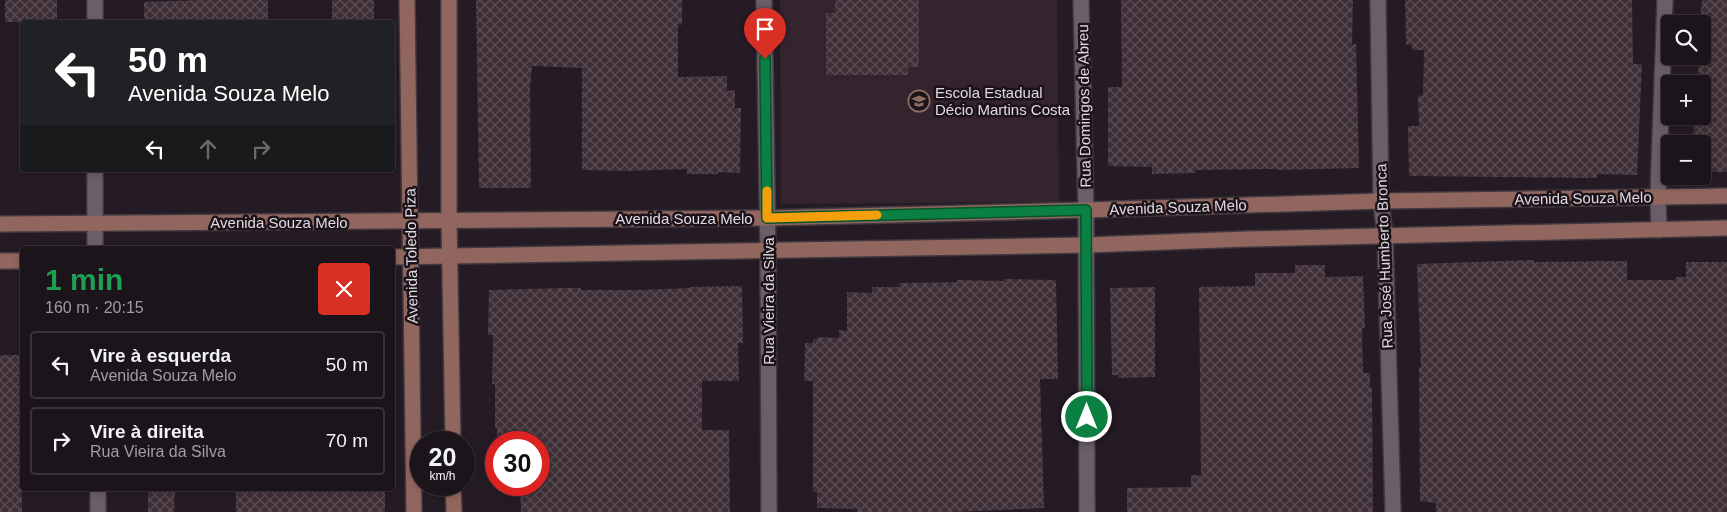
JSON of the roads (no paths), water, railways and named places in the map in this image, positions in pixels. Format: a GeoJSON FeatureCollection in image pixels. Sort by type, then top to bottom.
{"type":"FeatureCollection","features":[{"type":"Feature","properties":{"kind":"street"},"geometry":{"type":"LineString","coordinates":[[95,0],[95,20]]}},
{"type":"Feature","properties":{"kind":"street","name":"Avenida Toledo Piza"},"geometry":{"type":"LineString","coordinates":[[407,0],[414,512]]}},
{"type":"Feature","properties":{"kind":"street"},"geometry":{"type":"LineString","coordinates":[[449,0],[449,220],[453,431]]}},
{"type":"Feature","properties":{"kind":"street","name":"Rua Vieira da Silva"},"geometry":{"type":"LineString","coordinates":[[764,0],[768,252],[769,512]]}},
{"type":"Feature","properties":{"kind":"street","name":"Rua Domingos de Abreu"},"geometry":{"type":"LineString","coordinates":[[1081,0],[1087,245],[1087,512]]}},
{"type":"Feature","properties":{"kind":"street","name":"Rua José Humberto Bronca"},"geometry":{"type":"LineString","coordinates":[[1378,0],[1381,200],[1384,236],[1393,512]]}},
{"type":"Feature","properties":{"kind":"street"},"geometry":{"type":"LineString","coordinates":[[1659,230],[1658,197],[1665,0]]}},
{"type":"Feature","properties":{"kind":"street"},"geometry":{"type":"LineString","coordinates":[[94,246],[95,172]]}},
{"type":"Feature","properties":{"kind":"street","name":"Avenida Souza Melo"},"geometry":{"type":"LineString","coordinates":[[0,224],[767,218],[1381,200],[1727,196]]}},
{"type":"Feature","properties":{"kind":"street"},"geometry":{"type":"LineString","coordinates":[[395,257],[768,252],[1727,228]]}},
{"type":"Feature","properties":{"kind":"street"},"geometry":{"type":"LineString","coordinates":[[0,261],[20,261]]}},
{"type":"Feature","properties":{"kind":"street"},"geometry":{"type":"LineString","coordinates":[[98,491],[98,512]]}},
{"type":"Feature","properties":{"kind":"street"},"geometry":{"type":"LineString","coordinates":[[453,496],[454,512]]}},
{"type":"Feature","properties":{"kind":"place","name":"Escola Estadual Décio Martins Costa"},"geometry":{"type":"Point","coordinates":[919,101]}}]}
